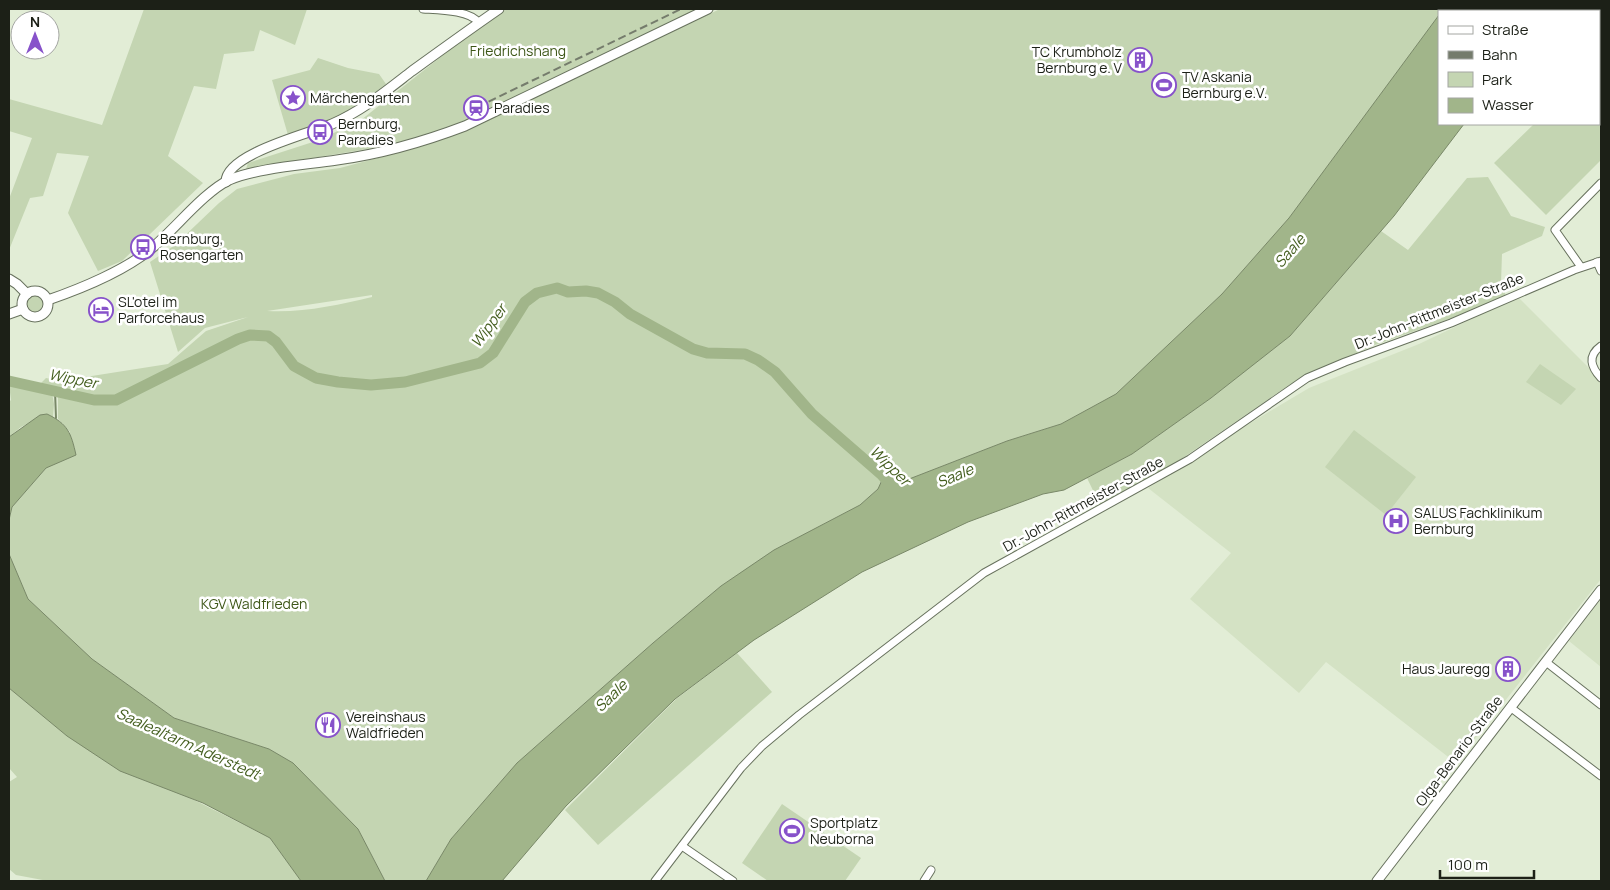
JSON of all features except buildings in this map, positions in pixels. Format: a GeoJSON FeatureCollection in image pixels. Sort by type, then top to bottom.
{"type":"FeatureCollection","features":[{"type":"Feature","properties":{"kind":"street"},"geometry":{"type":"LineString","coordinates":[[423,9],[465,14],[474,17],[479,22]]}},
{"type":"Feature","properties":{"kind":"street"},"geometry":{"type":"LineString","coordinates":[[226,182],[227,175],[231,169],[256,152],[322,128],[362,109],[499,9]]}},
{"type":"Feature","properties":{"kind":"street"},"geometry":{"type":"LineString","coordinates":[[48,300],[111,273],[145,254],[211,192],[226,182],[248,174],[368,155],[429,140],[465,126],[708,9]]}},
{"type":"Feature","properties":{"kind":"street"},"geometry":{"type":"LineString","coordinates":[[1581,267],[1555,230],[1601,183]]}},
{"type":"Feature","properties":{"kind":"street"},"geometry":{"type":"LineString","coordinates":[[1599,262],[1601,271]]}},
{"type":"Feature","properties":{"kind":"street","name":"Dr.-John-Rittmeister-Straße"},"geometry":{"type":"LineString","coordinates":[[654,881],[742,768],[768,741],[984,573],[1190,459],[1307,378],[1442,326],[1581,267],[1599,262]]}},
{"type":"Feature","properties":{"kind":"street"},"geometry":{"type":"LineString","coordinates":[[9,279],[27,294]]}},
{"type":"Feature","properties":{"kind":"street"},"geometry":{"type":"LineString","coordinates":[[32,291],[39,291],[48,300],[47,310],[38,317],[29,316],[23,309],[23,300],[32,291]]}},
{"type":"Feature","properties":{"kind":"street"},"geometry":{"type":"LineString","coordinates":[[9,314],[23,309]]}},
{"type":"Feature","properties":{"kind":"street"},"geometry":{"type":"LineString","coordinates":[[1601,346],[1593,354],[1591,361],[1592,367],[1601,378]]}},
{"type":"Feature","properties":{"kind":"street","name":"Olga-Benario-Straße"},"geometry":{"type":"LineString","coordinates":[[1377,881],[1601,590]]}},
{"type":"Feature","properties":{"kind":"street"},"geometry":{"type":"LineString","coordinates":[[1546,662],[1601,705]]}},
{"type":"Feature","properties":{"kind":"street"},"geometry":{"type":"LineString","coordinates":[[1510,707],[1601,776]]}},
{"type":"Feature","properties":{"kind":"street"},"geometry":{"type":"LineString","coordinates":[[682,846],[733,881]]}},
{"type":"Feature","properties":{"kind":"street"},"geometry":{"type":"LineString","coordinates":[[924,881],[931,870]]}},
{"type":"Feature","properties":{"kind":"shaded area","name":"SALUS Fachklinikum Bernburg"},"geometry":{"type":"Polygon","coordinates":[[[1518,297],[1601,380],[1601,579],[1456,763],[1326,662],[1299,693],[1190,599],[1231,553],[1148,488],[1227,437],[1309,388],[1419,344],[1518,297]]]}},
{"type":"Feature","properties":{"kind":"shaded area"},"geometry":{"type":"Polygon","coordinates":[[[1601,599],[1601,667],[1569,641],[1601,599]]]}},
{"type":"Feature","properties":{"kind":"green space"},"geometry":{"type":"Polygon","coordinates":[[[144,9],[307,9],[295,45],[260,30],[254,51],[224,54],[216,89],[194,86],[168,156],[203,183],[122,261],[98,271],[68,213],[89,156],[57,153],[43,196],[30,198],[9,250],[9,199],[32,138],[9,131],[9,99],[102,125],[144,9]]]}},
{"type":"Feature","properties":{"kind":"green space","name":"Friedrichshang"},"geometry":{"type":"Polygon","coordinates":[[[507,9],[703,9],[465,122],[424,136],[379,147],[246,169],[248,163],[319,140],[361,120],[476,29],[507,9]]]}},
{"type":"Feature","properties":{"kind":"green space","name":"KGV Waldfrieden"},"geometry":{"type":"Polygon","coordinates":[[[720,9],[1444,9],[1438,10],[1438,16],[1289,218],[1222,294],[1116,394],[1061,424],[1007,441],[904,481],[878,489],[860,505],[824,524],[721,586],[653,643],[517,763],[451,839],[426,881],[385,881],[358,829],[278,755],[269,749],[174,718],[92,659],[28,599],[9,554],[9,520],[12,507],[46,468],[70,432],[58,419],[58,398],[55,391],[40,384],[46,378],[60,381],[168,364],[206,331],[248,317],[205,328],[178,352],[150,262],[175,245],[219,203],[237,189],[294,174],[340,168],[396,153],[460,132],[720,9]],[[372,295],[267,311],[307,310],[372,297],[372,295]]]}},
{"type":"Feature","properties":{"kind":"green space"},"geometry":{"type":"Polygon","coordinates":[[[318,58],[348,68],[379,74],[386,84],[347,115],[288,135],[272,80],[310,70],[318,58]]]}},
{"type":"Feature","properties":{"kind":"green space"},"geometry":{"type":"Polygon","coordinates":[[[1601,66],[1601,160],[1546,215],[1494,163],[1533,125],[1600,125],[1601,66]]]}},
{"type":"Feature","properties":{"kind":"green space"},"geometry":{"type":"Polygon","coordinates":[[[1488,177],[1511,216],[1545,227],[1542,236],[1502,254],[1501,283],[1506,296],[1449,319],[1372,346],[1289,385],[1152,479],[1101,507],[1087,478],[1132,454],[1211,398],[1290,336],[1381,231],[1408,250],[1467,178],[1488,177]]]}},
{"type":"Feature","properties":{"kind":"green space"},"geometry":{"type":"Polygon","coordinates":[[[35,295],[41,298],[44,304],[41,310],[35,313],[29,310],[26,304],[29,298],[35,295]]]}},
{"type":"Feature","properties":{"kind":"green space"},"geometry":{"type":"Polygon","coordinates":[[[1540,364],[1576,389],[1561,405],[1526,382],[1540,364]]]}},
{"type":"Feature","properties":{"kind":"green space"},"geometry":{"type":"Polygon","coordinates":[[[33,382],[52,393],[54,404],[53,417],[47,414],[21,427],[9,437],[9,402],[11,400],[9,385],[33,382]]]}},
{"type":"Feature","properties":{"kind":"green space"},"geometry":{"type":"Polygon","coordinates":[[[1354,430],[1416,477],[1386,515],[1325,467],[1354,430]]]}},
{"type":"Feature","properties":{"kind":"green space"},"geometry":{"type":"Polygon","coordinates":[[[737,653],[772,692],[598,845],[565,810],[676,699],[737,653]]]}},
{"type":"Feature","properties":{"kind":"green space"},"geometry":{"type":"Polygon","coordinates":[[[9,688],[67,736],[270,838],[301,881],[48,881],[16,875],[9,869],[9,782],[17,777],[9,768],[9,688]]]}},
{"type":"Feature","properties":{"kind":"green space","name":"Sportplatz Neuborna"},"geometry":{"type":"Polygon","coordinates":[[[782,804],[861,858],[845,881],[768,881],[742,863],[782,804]]]}},
{"type":"Feature","properties":{"kind":"water"},"geometry":{"type":"Polygon","coordinates":[[[1444,9],[1561,9],[1560,10],[1444,9]]]}},
{"type":"Feature","properties":{"kind":"water","name":"Saale"},"geometry":{"type":"Polygon","coordinates":[[[1438,16],[1438,125],[1463,125],[1394,216],[1290,336],[1211,398],[1132,454],[1064,490],[1043,494],[968,522],[862,572],[754,640],[675,699],[566,806],[502,881],[426,881],[451,839],[517,763],[653,643],[721,586],[774,550],[860,505],[878,489],[883,478],[895,475],[904,481],[1007,441],[1061,424],[1116,394],[1222,294],[1289,218],[1438,16]]]}},
{"type":"Feature","properties":{"kind":"water"},"geometry":{"type":"Polygon","coordinates":[[[47,414],[60,422],[67,430],[76,455],[46,468],[12,507],[9,520],[9,437],[40,415],[47,414]]]}},
{"type":"Feature","properties":{"kind":"water"},"geometry":{"type":"Polygon","coordinates":[[[9,554],[28,599],[92,659],[174,718],[269,749],[293,763],[358,829],[385,881],[301,881],[270,838],[203,803],[120,771],[67,736],[9,688],[9,554]]]}},
{"type":"Feature","properties":{"kind":"waterway","name":"Wipper"},"geometry":{"type":"LineString","coordinates":[[9,381],[94,400],[116,400],[238,339],[250,335],[268,336],[276,342],[294,366],[316,378],[371,385],[405,382],[480,363],[493,353],[525,302],[537,293],[557,288],[568,292],[586,291],[598,293],[615,302],[630,314],[693,349],[707,353],[745,354],[758,360],[775,372],[812,414],[881,474],[894,489]]}},
{"type":"Feature","properties":{"kind":"waterway","name":"Saalealtarm Aderstedt"},"geometry":{"type":"LineString","coordinates":[[55,391],[56,418]]}},
{"type":"Feature","properties":{"kind":"railway"},"geometry":{"type":"LineString","coordinates":[[467,112],[681,9]]}},
{"type":"Feature","properties":{"kind":"place","name":"TC Krumbholz Bernburg e. V"},"geometry":{"type":"Point","coordinates":[1140,60]}},
{"type":"Feature","properties":{"kind":"place","name":"TV Askania Bernburg e.V."},"geometry":{"type":"Point","coordinates":[1164,85]}},
{"type":"Feature","properties":{"kind":"place","name":"Märchengarten"},"geometry":{"type":"Point","coordinates":[293,98]}},
{"type":"Feature","properties":{"kind":"place","name":"Paradies"},"geometry":{"type":"Point","coordinates":[476,108]}},
{"type":"Feature","properties":{"kind":"place","name":"Bernburg, Paradies"},"geometry":{"type":"Point","coordinates":[320,132]}},
{"type":"Feature","properties":{"kind":"place","name":"Bernburg, Rosengarten"},"geometry":{"type":"Point","coordinates":[143,247]}},
{"type":"Feature","properties":{"kind":"place","name":"SL'otel im Parforcehaus"},"geometry":{"type":"Point","coordinates":[101,310]}},
{"type":"Feature","properties":{"kind":"place","name":"SALUS Fachklinikum Bernburg"},"geometry":{"type":"Point","coordinates":[1396,521]}},
{"type":"Feature","properties":{"kind":"place","name":"Haus Jauregg"},"geometry":{"type":"Point","coordinates":[1508,669]}},
{"type":"Feature","properties":{"kind":"place","name":"Vereinshaus Waldfrieden"},"geometry":{"type":"Point","coordinates":[328,725]}},
{"type":"Feature","properties":{"kind":"place","name":"Sportplatz Neuborna"},"geometry":{"type":"Point","coordinates":[792,831]}}]}
